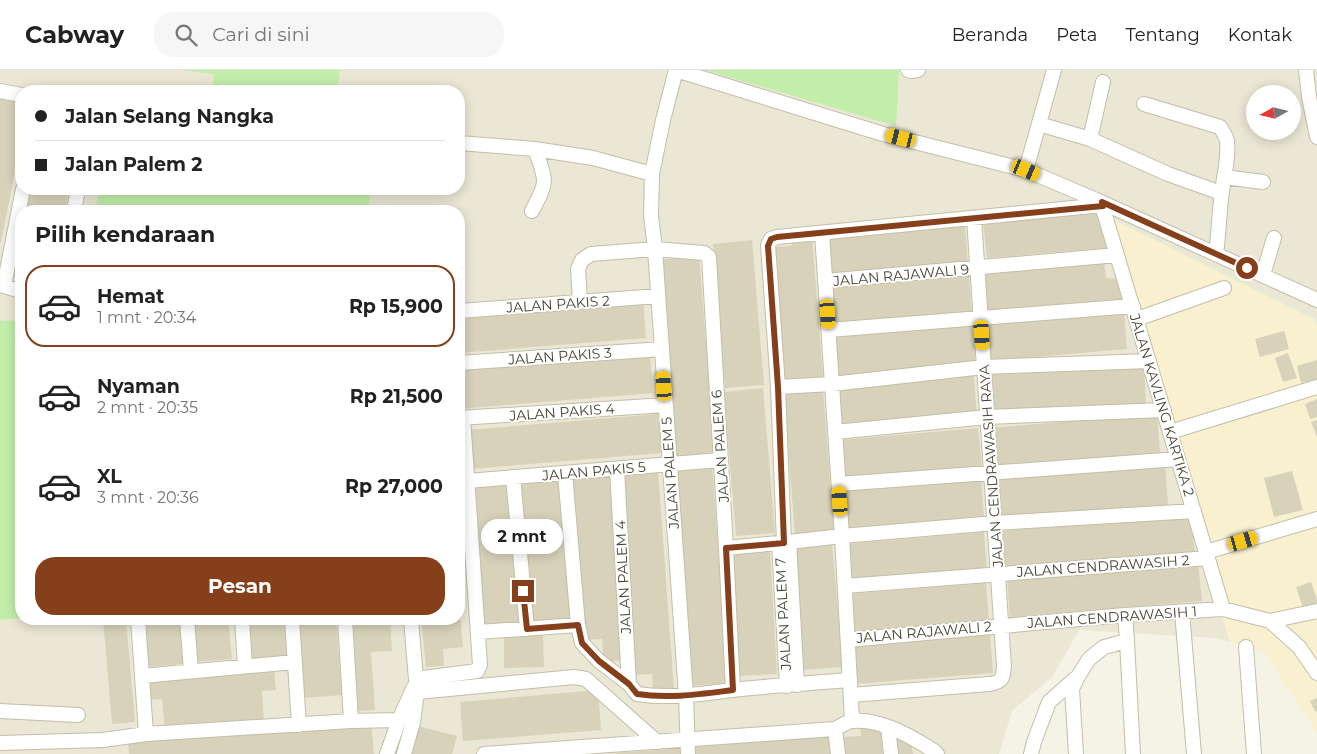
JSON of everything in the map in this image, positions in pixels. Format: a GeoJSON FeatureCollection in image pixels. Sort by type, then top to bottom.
{"type":"FeatureCollection","features":[{"type":"Feature","properties":{"kind":"street"},"geometry":{"type":"LineString","coordinates":[[676,70],[883,134],[1026,170],[1317,300]]}},
{"type":"Feature","properties":{"kind":"street","name":"JALAN PALEM 5"},"geometry":{"type":"LineString","coordinates":[[676,70],[652,174],[651,216],[666,405],[686,696],[688,754]]}},
{"type":"Feature","properties":{"kind":"street"},"geometry":{"type":"LineString","coordinates":[[908,70],[918,70]]}},
{"type":"Feature","properties":{"kind":"street"},"geometry":{"type":"LineString","coordinates":[[1026,170],[1054,70]]}},
{"type":"Feature","properties":{"kind":"street"},"geometry":{"type":"LineString","coordinates":[[1306,70],[1317,137]]}},
{"type":"Feature","properties":{"kind":"street"},"geometry":{"type":"LineString","coordinates":[[1090,139],[1103,82]]}},
{"type":"Feature","properties":{"kind":"street"},"geometry":{"type":"LineString","coordinates":[[0,91],[15,94]]}},
{"type":"Feature","properties":{"kind":"street"},"geometry":{"type":"LineString","coordinates":[[1144,104],[1220,127],[1224,133],[1227,140],[1228,157],[1221,193],[1216,254]]}},
{"type":"Feature","properties":{"kind":"street"},"geometry":{"type":"LineString","coordinates":[[1038,124],[1090,139],[1168,174],[1221,193]]}},
{"type":"Feature","properties":{"kind":"street"},"geometry":{"type":"LineString","coordinates":[[465,143],[534,149],[593,158],[652,174]]}},
{"type":"Feature","properties":{"kind":"street"},"geometry":{"type":"LineString","coordinates":[[532,211],[544,181],[534,149]]}},
{"type":"Feature","properties":{"kind":"street"},"geometry":{"type":"LineString","coordinates":[[1224,176],[1263,182]]}},
{"type":"Feature","properties":{"kind":"street","name":"JALAN PALEM 7"},"geometry":{"type":"LineString","coordinates":[[792,685],[778,387],[768,246],[771,239],[1102,204]]}},
{"type":"Feature","properties":{"kind":"street","name":"JALAN KAVLING KARTIKA 2"},"geometry":{"type":"LineString","coordinates":[[1102,204],[1223,609]]}},
{"type":"Feature","properties":{"kind":"street","name":"JALAN CENDRAWASIH RAYA"},"geometry":{"type":"LineString","coordinates":[[850,694],[997,682],[1002,678],[1004,666],[974,218]]}},
{"type":"Feature","properties":{"kind":"street"},"geometry":{"type":"LineString","coordinates":[[15,226],[2,286],[15,289]]}},
{"type":"Feature","properties":{"kind":"street"},"geometry":{"type":"LineString","coordinates":[[822,233],[839,484],[852,720]]}},
{"type":"Feature","properties":{"kind":"street"},"geometry":{"type":"LineString","coordinates":[[1263,275],[1274,238]]}},
{"type":"Feature","properties":{"kind":"street"},"geometry":{"type":"LineString","coordinates":[[580,302],[578,269],[582,260],[591,254],[655,249]]}},
{"type":"Feature","properties":{"kind":"street","name":"JALAN PALEM 6"},"geometry":{"type":"LineString","coordinates":[[655,249],[704,253],[709,257],[733,690]]}},
{"type":"Feature","properties":{"kind":"street","name":"JALAN RAJAWALI 9"},"geometry":{"type":"LineString","coordinates":[[826,281],[1118,255]]}},
{"type":"Feature","properties":{"kind":"street"},"geometry":{"type":"LineString","coordinates":[[829,330],[981,319],[1135,313],[1224,288]]}},
{"type":"Feature","properties":{"kind":"street","name":"JALAN PAKIS 2"},"geometry":{"type":"LineString","coordinates":[[465,311],[658,296]]}},
{"type":"Feature","properties":{"kind":"street","name":"JALAN PAKIS 3"},"geometry":{"type":"LineString","coordinates":[[465,363],[662,349]]}},
{"type":"Feature","properties":{"kind":"street"},"geometry":{"type":"LineString","coordinates":[[778,387],[832,384],[984,367],[1149,361]]}},
{"type":"Feature","properties":{"kind":"street"},"geometry":{"type":"LineString","coordinates":[[1170,432],[1317,387]]}},
{"type":"Feature","properties":{"kind":"street","name":"JALAN PAKIS 4"},"geometry":{"type":"LineString","coordinates":[[465,418],[666,405]]}},
{"type":"Feature","properties":{"kind":"street"},"geometry":{"type":"LineString","coordinates":[[835,432],[987,417],[1164,410]]}},
{"type":"Feature","properties":{"kind":"street"},"geometry":{"type":"LineString","coordinates":[[839,484],[1178,459]]}},
{"type":"Feature","properties":{"kind":"street"},"geometry":{"type":"LineString","coordinates":[[415,686],[477,671],[480,665],[465,460]]}},
{"type":"Feature","properties":{"kind":"street","name":"JALAN PAKIS 5"},"geometry":{"type":"LineString","coordinates":[[467,481],[720,460]]}},
{"type":"Feature","properties":{"kind":"street","name":"JALAN PALEM 4"},"geometry":{"type":"LineString","coordinates":[[617,469],[629,684]]}},
{"type":"Feature","properties":{"kind":"street"},"geometry":{"type":"LineString","coordinates":[[565,473],[578,625],[582,643],[599,661],[629,684],[637,694],[649,696],[686,696],[850,680]]}},
{"type":"Feature","properties":{"kind":"street"},"geometry":{"type":"LineString","coordinates":[[513,477],[527,629]]}},
{"type":"Feature","properties":{"kind":"street"},"geometry":{"type":"LineString","coordinates":[[726,548],[994,523],[1194,511]]}},
{"type":"Feature","properties":{"kind":"street","name":"JALAN CENDRAWASIH 2"},"geometry":{"type":"LineString","coordinates":[[845,586],[1207,555],[1317,519]]}},
{"type":"Feature","properties":{"kind":"street","name":"JALAN CENDRAWASIH 1"},"geometry":{"type":"LineString","coordinates":[[1001,626],[1124,615],[1223,609],[1270,621]]}},
{"type":"Feature","properties":{"kind":"street"},"geometry":{"type":"LineString","coordinates":[[1270,621],[1317,611]]}},
{"type":"Feature","properties":{"kind":"street"},"geometry":{"type":"LineString","coordinates":[[1182,612],[1194,754]]}},
{"type":"Feature","properties":{"kind":"street"},"geometry":{"type":"LineString","coordinates":[[1124,615],[1128,641],[1133,754]]}},
{"type":"Feature","properties":{"kind":"street"},"geometry":{"type":"LineString","coordinates":[[1270,621],[1299,647],[1317,673]]}},
{"type":"Feature","properties":{"kind":"street"},"geometry":{"type":"LineString","coordinates":[[138,625],[146,734]]}},
{"type":"Feature","properties":{"kind":"street"},"geometry":{"type":"LineString","coordinates":[[187,625],[191,672]]}},
{"type":"Feature","properties":{"kind":"street"},"geometry":{"type":"LineString","coordinates":[[242,625],[245,666]]}},
{"type":"Feature","properties":{"kind":"street"},"geometry":{"type":"LineString","coordinates":[[292,625],[299,725]]}},
{"type":"Feature","properties":{"kind":"street"},"geometry":{"type":"LineString","coordinates":[[345,625],[351,721]]}},
{"type":"Feature","properties":{"kind":"street"},"geometry":{"type":"LineString","coordinates":[[404,754],[413,722],[415,686],[411,625]]}},
{"type":"Feature","properties":{"kind":"street"},"geometry":{"type":"LineString","coordinates":[[478,632],[578,625]]}},
{"type":"Feature","properties":{"kind":"street","name":"JALAN RAJAWALI 2"},"geometry":{"type":"LineString","coordinates":[[848,640],[1001,626]]}},
{"type":"Feature","properties":{"kind":"street"},"geometry":{"type":"LineString","coordinates":[[1076,754],[1072,689],[1077,678],[1089,660],[1104,647],[1128,641]]}},
{"type":"Feature","properties":{"kind":"street"},"geometry":{"type":"LineString","coordinates":[[1246,647],[1254,754]]}},
{"type":"Feature","properties":{"kind":"street"},"geometry":{"type":"LineString","coordinates":[[142,676],[295,662]]}},
{"type":"Feature","properties":{"kind":"street"},"geometry":{"type":"LineString","coordinates":[[415,686],[574,677],[586,679],[657,742]]}},
{"type":"Feature","properties":{"kind":"street"},"geometry":{"type":"LineString","coordinates":[[1031,754],[1049,702],[1077,678]]}},
{"type":"Feature","properties":{"kind":"street"},"geometry":{"type":"LineString","coordinates":[[387,754],[399,720],[415,686]]}},
{"type":"Feature","properties":{"kind":"street"},"geometry":{"type":"LineString","coordinates":[[0,711],[78,714]]}},
{"type":"Feature","properties":{"kind":"street"},"geometry":{"type":"LineString","coordinates":[[0,743],[103,740],[146,734],[351,721],[399,720]]}},
{"type":"Feature","properties":{"kind":"street"},"geometry":{"type":"LineString","coordinates":[[484,754],[595,750],[657,742],[835,729],[852,720],[877,723],[888,727],[912,737],[937,754]]}},
{"type":"Feature","properties":{"kind":"street"},"geometry":{"type":"LineString","coordinates":[[888,727],[890,754]]}},
{"type":"Feature","properties":{"kind":"street"},"geometry":{"type":"LineString","coordinates":[[835,729],[838,754]]}},
{"type":"Feature","properties":{"kind":"shaded area"},"geometry":{"type":"Polygon","coordinates":[[[0,70],[1317,70],[1317,326],[1313,319],[1099,213],[1230,642],[1215,638],[1079,630],[1053,676],[1012,711],[999,754],[0,754],[0,70]]]}},
{"type":"Feature","properties":{"kind":"shaded area"},"geometry":{"type":"Polygon","coordinates":[[[1099,212],[1314,319],[1317,326],[1317,733],[1265,653],[1230,642],[1099,212]]]}},
{"type":"Feature","properties":{"kind":"green space"},"geometry":{"type":"Polygon","coordinates":[[[181,70],[340,70],[338,85],[213,85],[214,74],[181,70]]]}},
{"type":"Feature","properties":{"kind":"green space"},"geometry":{"type":"Polygon","coordinates":[[[705,70],[899,70],[896,126],[705,70]]]}},
{"type":"Feature","properties":{"kind":"green space"},"geometry":{"type":"Polygon","coordinates":[[[98,195],[370,195],[369,205],[96,205],[98,195]]]}},
{"type":"Feature","properties":{"kind":"green space"},"geometry":{"type":"Polygon","coordinates":[[[15,320],[15,619],[0,620],[0,321],[15,320]]]}},
{"type":"Feature","properties":{"kind":"building"},"geometry":{"type":"Polygon","coordinates":[[[0,95],[15,98],[15,172],[0,242],[0,95]]]}},
{"type":"Feature","properties":{"kind":"building"},"geometry":{"type":"Polygon","coordinates":[[[28,195],[68,195],[66,205],[26,205],[28,195]]]}},
{"type":"Feature","properties":{"kind":"building"},"geometry":{"type":"Polygon","coordinates":[[[1101,210],[1107,248],[987,258],[983,219],[1101,210]]]}},
{"type":"Feature","properties":{"kind":"building"},"geometry":{"type":"Polygon","coordinates":[[[965,225],[968,264],[830,276],[827,236],[965,225]]]}},
{"type":"Feature","properties":{"kind":"building"},"geometry":{"type":"Polygon","coordinates":[[[812,235],[823,377],[784,380],[774,247],[792,246],[792,237],[812,235]]]}},
{"type":"Feature","properties":{"kind":"building"},"geometry":{"type":"Polygon","coordinates":[[[752,240],[764,385],[725,388],[713,244],[752,240]]]}},
{"type":"Feature","properties":{"kind":"building"},"geometry":{"type":"Polygon","coordinates":[[[699,256],[715,455],[676,458],[660,260],[699,256]]]}},
{"type":"Feature","properties":{"kind":"building"},"geometry":{"type":"Polygon","coordinates":[[[15,258],[15,277],[11,276],[15,258]]]}},
{"type":"Feature","properties":{"kind":"building"},"geometry":{"type":"Polygon","coordinates":[[[1104,261],[1106,278],[1120,279],[1125,299],[987,311],[984,271],[1104,261]]]}},
{"type":"Feature","properties":{"kind":"building"},"geometry":{"type":"Polygon","coordinates":[[[969,275],[972,315],[834,326],[831,287],[969,275]]]}},
{"type":"Feature","properties":{"kind":"building"},"geometry":{"type":"Polygon","coordinates":[[[643,298],[646,338],[465,353],[465,313],[643,298]]]}},
{"type":"Feature","properties":{"kind":"building"},"geometry":{"type":"Polygon","coordinates":[[[1124,310],[1127,349],[989,361],[986,321],[1124,310]]]}},
{"type":"Feature","properties":{"kind":"building"},"geometry":{"type":"Polygon","coordinates":[[[972,326],[976,366],[837,377],[834,337],[972,326]]]}},
{"type":"Feature","properties":{"kind":"building"},"geometry":{"type":"Polygon","coordinates":[[[1284,331],[1289,349],[1260,357],[1255,339],[1284,331]]]}},
{"type":"Feature","properties":{"kind":"building"},"geometry":{"type":"Polygon","coordinates":[[[650,353],[653,393],[465,409],[465,368],[650,353]]]}},
{"type":"Feature","properties":{"kind":"building"},"geometry":{"type":"Polygon","coordinates":[[[1288,353],[1297,378],[1283,382],[1275,358],[1288,353]]]}},
{"type":"Feature","properties":{"kind":"building"},"geometry":{"type":"Polygon","coordinates":[[[1317,360],[1317,379],[1301,383],[1297,366],[1317,360]]]}},
{"type":"Feature","properties":{"kind":"building"},"geometry":{"type":"Polygon","coordinates":[[[1144,365],[1146,405],[993,412],[991,373],[1144,365]]]}},
{"type":"Feature","properties":{"kind":"building"},"geometry":{"type":"Polygon","coordinates":[[[974,376],[977,416],[839,427],[835,388],[974,376]]]}},
{"type":"Feature","properties":{"kind":"building"},"geometry":{"type":"Polygon","coordinates":[[[763,388],[775,533],[736,536],[724,392],[763,388]]]}},
{"type":"Feature","properties":{"kind":"building"},"geometry":{"type":"Polygon","coordinates":[[[823,389],[834,533],[795,536],[784,392],[823,389]]]}},
{"type":"Feature","properties":{"kind":"building"},"geometry":{"type":"Polygon","coordinates":[[[1317,399],[1317,417],[1310,419],[1305,404],[1317,399]]]}},
{"type":"Feature","properties":{"kind":"building"},"geometry":{"type":"Polygon","coordinates":[[[658,414],[662,453],[470,469],[467,430],[658,414]]]}},
{"type":"Feature","properties":{"kind":"building"},"geometry":{"type":"Polygon","coordinates":[[[1157,414],[1160,453],[992,467],[989,428],[1157,414]]]}},
{"type":"Feature","properties":{"kind":"building"},"geometry":{"type":"Polygon","coordinates":[[[1317,420],[1317,437],[1311,422],[1317,420]]]}},
{"type":"Feature","properties":{"kind":"building"},"geometry":{"type":"Polygon","coordinates":[[[978,428],[982,468],[844,479],[840,440],[978,428]]]}},
{"type":"Feature","properties":{"kind":"building"},"geometry":{"type":"Polygon","coordinates":[[[712,465],[728,683],[689,686],[673,468],[712,465]]]}},
{"type":"Feature","properties":{"kind":"building"},"geometry":{"type":"Polygon","coordinates":[[[1165,465],[1168,505],[1000,519],[996,479],[1165,465]]]}},
{"type":"Feature","properties":{"kind":"building"},"geometry":{"type":"Polygon","coordinates":[[[610,470],[624,660],[604,662],[602,639],[584,640],[571,473],[610,470]]]}},
{"type":"Feature","properties":{"kind":"building"},"geometry":{"type":"Polygon","coordinates":[[[658,471],[674,689],[653,690],[652,674],[634,675],[619,474],[658,471]]]}},
{"type":"Feature","properties":{"kind":"building"},"geometry":{"type":"Polygon","coordinates":[[[1292,471],[1303,510],[1274,517],[1264,478],[1292,471]]]}},
{"type":"Feature","properties":{"kind":"building"},"geometry":{"type":"Polygon","coordinates":[[[560,478],[572,620],[533,623],[521,481],[560,478]]]}},
{"type":"Feature","properties":{"kind":"building"},"geometry":{"type":"Polygon","coordinates":[[[981,478],[984,518],[846,529],[843,490],[981,478]]]}},
{"type":"Feature","properties":{"kind":"building"},"geometry":{"type":"Polygon","coordinates":[[[510,482],[522,625],[483,628],[471,486],[510,482]]]}},
{"type":"Feature","properties":{"kind":"building"},"geometry":{"type":"Polygon","coordinates":[[[1191,515],[1195,554],[1003,570],[1000,531],[1191,515]]]}},
{"type":"Feature","properties":{"kind":"building"},"geometry":{"type":"Polygon","coordinates":[[[984,532],[987,572],[849,583],[846,544],[984,532]]]}},
{"type":"Feature","properties":{"kind":"building"},"geometry":{"type":"Polygon","coordinates":[[[832,544],[843,667],[801,670],[791,548],[832,544]]]}},
{"type":"Feature","properties":{"kind":"building"},"geometry":{"type":"Polygon","coordinates":[[[770,552],[777,674],[738,676],[730,554],[770,552]]]}},
{"type":"Feature","properties":{"kind":"building"},"geometry":{"type":"Polygon","coordinates":[[[1198,562],[1202,601],[1010,617],[1007,578],[1198,562]]]}},
{"type":"Feature","properties":{"kind":"building"},"geometry":{"type":"Polygon","coordinates":[[[1311,582],[1317,603],[1303,608],[1296,587],[1311,582]]]}},
{"type":"Feature","properties":{"kind":"building"},"geometry":{"type":"Polygon","coordinates":[[[986,583],[989,622],[851,634],[848,594],[986,583]]]}},
{"type":"Feature","properties":{"kind":"building"},"geometry":{"type":"Polygon","coordinates":[[[104,625],[127,625],[135,722],[112,724],[104,625]]]}},
{"type":"Feature","properties":{"kind":"building"},"geometry":{"type":"Polygon","coordinates":[[[142,625],[182,625],[185,664],[146,667],[142,625]]]}},
{"type":"Feature","properties":{"kind":"building"},"geometry":{"type":"Polygon","coordinates":[[[190,625],[229,625],[232,659],[193,662],[190,625]]]}},
{"type":"Feature","properties":{"kind":"building"},"geometry":{"type":"Polygon","coordinates":[[[248,625],[287,625],[290,658],[251,661],[248,625]]]}},
{"type":"Feature","properties":{"kind":"building"},"geometry":{"type":"Polygon","coordinates":[[[297,625],[336,625],[342,695],[303,698],[297,625]]]}},
{"type":"Feature","properties":{"kind":"building"},"geometry":{"type":"Polygon","coordinates":[[[351,625],[390,625],[392,651],[371,652],[375,710],[357,711],[351,625]]]}},
{"type":"Feature","properties":{"kind":"building"},"geometry":{"type":"Polygon","coordinates":[[[422,625],[461,625],[463,647],[443,649],[444,666],[426,667],[422,625]]]}},
{"type":"Feature","properties":{"kind":"building"},"geometry":{"type":"Polygon","coordinates":[[[990,633],[993,673],[855,684],[852,645],[990,633]]]}},
{"type":"Feature","properties":{"kind":"building"},"geometry":{"type":"Polygon","coordinates":[[[504,635],[543,635],[544,667],[504,668],[504,635]]]}},
{"type":"Feature","properties":{"kind":"building"},"geometry":{"type":"Polygon","coordinates":[[[274,668],[276,690],[262,691],[264,722],[165,730],[162,699],[148,700],[146,679],[274,668]]]}},
{"type":"Feature","properties":{"kind":"building"},"geometry":{"type":"Polygon","coordinates":[[[598,690],[601,730],[463,741],[460,702],[598,690]]]}},
{"type":"Feature","properties":{"kind":"building"},"geometry":{"type":"Polygon","coordinates":[[[1317,698],[1317,711],[1315,712],[1310,701],[1317,698]]]}},
{"type":"Feature","properties":{"kind":"building"},"geometry":{"type":"Polygon","coordinates":[[[371,721],[374,754],[129,754],[128,742],[371,721]]]}},
{"type":"Feature","properties":{"kind":"building"},"geometry":{"type":"Polygon","coordinates":[[[414,725],[457,736],[452,754],[406,754],[414,725]]]}},
{"type":"Feature","properties":{"kind":"building"},"geometry":{"type":"Polygon","coordinates":[[[881,727],[883,754],[844,754],[843,737],[861,736],[860,728],[881,727]]]}},
{"type":"Feature","properties":{"kind":"building"},"geometry":{"type":"Polygon","coordinates":[[[828,734],[830,754],[691,754],[690,745],[828,734]]]}},
{"type":"Feature","properties":{"kind":"building"},"geometry":{"type":"Polygon","coordinates":[[[894,736],[910,739],[913,754],[895,754],[894,736]]]}},
{"type":"Feature","properties":{"kind":"building"},"geometry":{"type":"Polygon","coordinates":[[[685,748],[685,754],[616,754],[616,753],[685,748]]]}},
{"type":"Feature","properties":{"kind":"route"},"geometry":{"type":"LineString","coordinates":[[523,591],[527,629],[578,625],[582,643],[599,661],[629,684],[637,694],[649,696],[686,696],[733,690],[726,548],[784,543],[778,387],[768,246],[771,239],[1103,206],[1102,202],[1247,268]]}}]}
